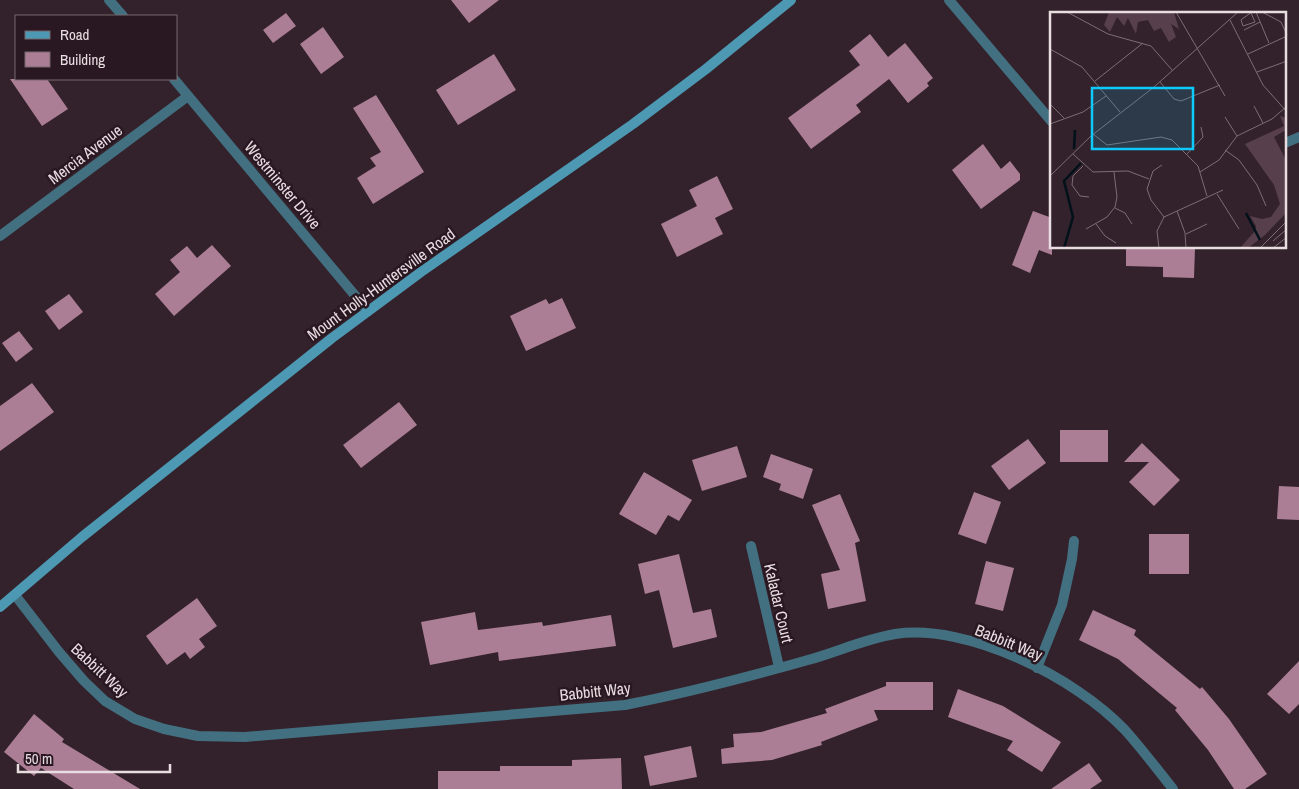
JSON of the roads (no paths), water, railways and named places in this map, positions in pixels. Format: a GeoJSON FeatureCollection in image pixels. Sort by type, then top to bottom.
{"type":"FeatureCollection","features":[{"type":"Feature","properties":{"kind":"main road","name":"Mount Holly-Huntersville Road"},"geometry":{"type":"LineString","coordinates":[[0,607],[82,537],[332,338],[421,272],[640,118],[706,69],[791,0]]}},
{"type":"Feature","properties":{"kind":"street"},"geometry":{"type":"LineString","coordinates":[[109,0],[121,15]]}},
{"type":"Feature","properties":{"kind":"street"},"geometry":{"type":"LineString","coordinates":[[949,0],[1050,120]]}},
{"type":"Feature","properties":{"kind":"street","name":"Westminster Drive"},"geometry":{"type":"LineString","coordinates":[[175,80],[368,311]]}},
{"type":"Feature","properties":{"kind":"street","name":"Mercia Avenue"},"geometry":{"type":"LineString","coordinates":[[0,236],[188,96]]}},
{"type":"Feature","properties":{"kind":"street"},"geometry":{"type":"LineString","coordinates":[[1286,142],[1299,137]]}},
{"type":"Feature","properties":{"kind":"street"},"geometry":{"type":"LineString","coordinates":[[1037,668],[1062,605],[1072,560],[1074,540]]}},
{"type":"Feature","properties":{"kind":"street","name":"Kaladar Court"},"geometry":{"type":"LineString","coordinates":[[750,546],[779,667]]}},
{"type":"Feature","properties":{"kind":"street","name":"Babbitt Way"},"geometry":{"type":"LineString","coordinates":[[15,594],[59,652],[84,681],[105,700],[135,719],[164,729],[198,736],[245,737],[625,705],[681,694],[810,660],[856,644],[895,634],[924,632],[967,640],[1002,652],[1037,668],[1074,689],[1124,730],[1172,789]]}}]}
